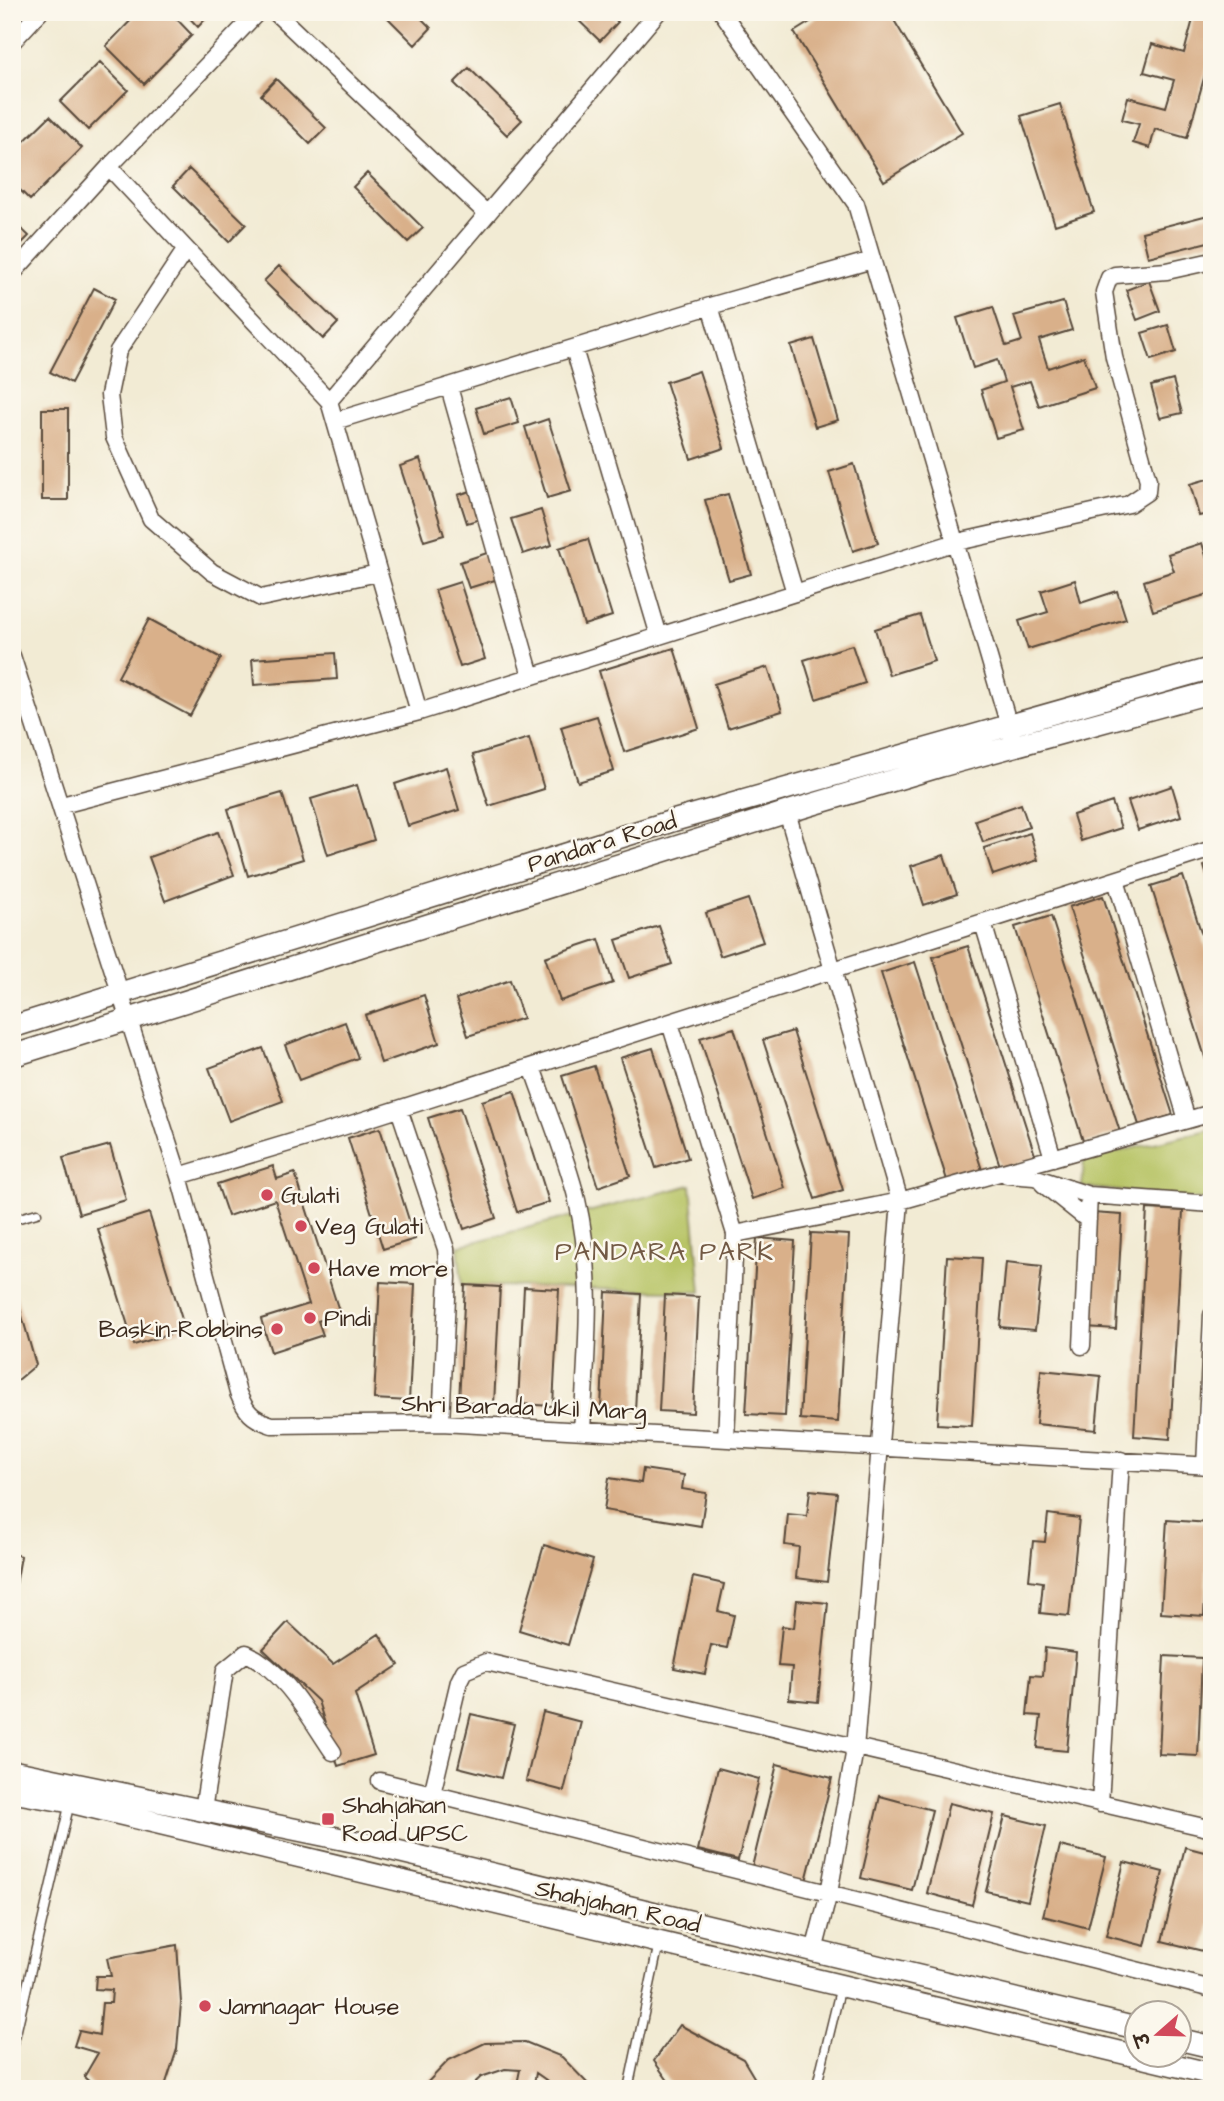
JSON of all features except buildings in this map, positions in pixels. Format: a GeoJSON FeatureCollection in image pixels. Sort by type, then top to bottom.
{"type":"FeatureCollection","features":[{"type":"Feature","properties":{"kind":"main road","name":"Pandara Road"},"geometry":{"type":"LineString","coordinates":[[12,1056],[788,812],[1212,668]]}},
{"type":"Feature","properties":{"kind":"main road","name":"Pandara Road"},"geometry":{"type":"LineString","coordinates":[[12,1027],[672,821],[1012,737],[1212,692]]}},
{"type":"Feature","properties":{"kind":"main road","name":"Shahjahan Road"},"geometry":{"type":"LineString","coordinates":[[12,1770],[389,1849],[1122,2025]]}},
{"type":"Feature","properties":{"kind":"main road","name":"Shahjahan Road"},"geometry":{"type":"LineString","coordinates":[[12,1792],[70,1802],[1212,2074]]}},
{"type":"Feature","properties":{"kind":"main road"},"geometry":{"type":"LineString","coordinates":[[1192,2042],[1212,2047]]}},
{"type":"Feature","properties":{"kind":"street"},"geometry":{"type":"LineString","coordinates":[[12,42],[40,12]]}},
{"type":"Feature","properties":{"kind":"street"},"geometry":{"type":"LineString","coordinates":[[12,274],[109,167],[258,12]]}},
{"type":"Feature","properties":{"kind":"street"},"geometry":{"type":"LineString","coordinates":[[275,12],[487,214]]}},
{"type":"Feature","properties":{"kind":"street"},"geometry":{"type":"LineString","coordinates":[[329,401],[657,12]]}},
{"type":"Feature","properties":{"kind":"street"},"geometry":{"type":"LineString","coordinates":[[722,12],[856,205],[1012,737]]}},
{"type":"Feature","properties":{"kind":"street"},"geometry":{"type":"LineString","coordinates":[[109,167],[329,401],[419,712]]}},
{"type":"Feature","properties":{"kind":"street"},"geometry":{"type":"LineString","coordinates":[[186,249],[118,351],[109,395],[114,437],[151,519],[212,572],[261,598],[377,573]]}},
{"type":"Feature","properties":{"kind":"street"},"geometry":{"type":"LineString","coordinates":[[335,421],[710,306],[872,260]]}},
{"type":"Feature","properties":{"kind":"street"},"geometry":{"type":"LineString","coordinates":[[62,804],[419,712],[953,543],[1129,504],[1147,492],[1148,480],[1114,357],[1104,292],[1110,278],[1115,275],[1167,271],[1212,261]]}},
{"type":"Feature","properties":{"kind":"street"},"geometry":{"type":"LineString","coordinates":[[710,306],[795,593]]}},
{"type":"Feature","properties":{"kind":"street"},"geometry":{"type":"LineString","coordinates":[[574,349],[659,636]]}},
{"type":"Feature","properties":{"kind":"street"},"geometry":{"type":"LineString","coordinates":[[449,387],[531,676]]}},
{"type":"Feature","properties":{"kind":"street","name":"Shri Barada Ukil Marg"},"geometry":{"type":"LineString","coordinates":[[12,656],[62,804],[118,994],[179,1176],[238,1393],[246,1411],[255,1420],[272,1425],[441,1423],[1208,1466]]}},
{"type":"Feature","properties":{"kind":"street"},"geometry":{"type":"LineString","coordinates":[[788,812],[900,1201],[882,1447],[855,1749],[829,1893],[814,1951]]}},
{"type":"Feature","properties":{"kind":"street"},"geometry":{"type":"LineString","coordinates":[[179,1176],[532,1067],[1212,849]]}},
{"type":"Feature","properties":{"kind":"street"},"geometry":{"type":"LineString","coordinates":[[1116,880],[1187,1120]]}},
{"type":"Feature","properties":{"kind":"street"},"geometry":{"type":"LineString","coordinates":[[984,923],[1053,1158]]}},
{"type":"Feature","properties":{"kind":"street"},"geometry":{"type":"LineString","coordinates":[[670,1023],[734,1234],[726,1438]]}},
{"type":"Feature","properties":{"kind":"street"},"geometry":{"type":"LineString","coordinates":[[532,1067],[576,1199],[583,1235],[590,1304],[582,1431]]}},
{"type":"Feature","properties":{"kind":"street"},"geometry":{"type":"LineString","coordinates":[[399,1109],[446,1249],[448,1277],[441,1423]]}},
{"type":"Feature","properties":{"kind":"street"},"geometry":{"type":"LineString","coordinates":[[734,1234],[900,1201],[1212,1113]]}},
{"type":"Feature","properties":{"kind":"street"},"geometry":{"type":"LineString","coordinates":[[996,1174],[1034,1177],[1089,1195],[1212,1204]]}},
{"type":"Feature","properties":{"kind":"street"},"geometry":{"type":"LineString","coordinates":[[1034,1177],[1088,1220]]}},
{"type":"Feature","properties":{"kind":"street"},"geometry":{"type":"LineString","coordinates":[[1082,1346],[1089,1195]]}},
{"type":"Feature","properties":{"kind":"street"},"geometry":{"type":"LineString","coordinates":[[1208,1466],[1212,1315]]}},
{"type":"Feature","properties":{"kind":"street"},"geometry":{"type":"LineString","coordinates":[[1100,1804],[1121,1460]]}},
{"type":"Feature","properties":{"kind":"street"},"geometry":{"type":"LineString","coordinates":[[203,1810],[225,1670],[246,1653],[261,1660],[291,1691],[333,1752]]}},
{"type":"Feature","properties":{"kind":"street"},"geometry":{"type":"LineString","coordinates":[[432,1794],[459,1681],[464,1671],[486,1662],[1212,1829]]}},
{"type":"Feature","properties":{"kind":"street"},"geometry":{"type":"LineString","coordinates":[[380,1781],[1212,1989]]}},
{"type":"Feature","properties":{"kind":"lane"},"geometry":{"type":"LineString","coordinates":[[12,1220],[37,1213]]}},
{"type":"Feature","properties":{"kind":"lane"},"geometry":{"type":"LineString","coordinates":[[12,2051],[70,1802]]}},
{"type":"Feature","properties":{"kind":"lane"},"geometry":{"type":"LineString","coordinates":[[628,2089],[659,1943]]}},
{"type":"Feature","properties":{"kind":"lane"},"geometry":{"type":"LineString","coordinates":[[816,2089],[841,1986]]}},
{"type":"Feature","properties":{"kind":"green space"},"geometry":{"type":"Polygon","coordinates":[[[1212,1129],[1212,1201],[1082,1187],[1084,1160],[1212,1129]]]}},
{"type":"Feature","properties":{"kind":"green space"},"geometry":{"type":"Polygon","coordinates":[[[691,1185],[701,1292],[462,1285],[458,1246],[691,1185]]]}},
{"type":"Feature","properties":{"kind":"place","name":"Gulati"},"geometry":{"type":"Point","coordinates":[267,1195]}},
{"type":"Feature","properties":{"kind":"place","name":"Veg Gulati"},"geometry":{"type":"Point","coordinates":[301,1226]}},
{"type":"Feature","properties":{"kind":"place","name":"Have more"},"geometry":{"type":"Point","coordinates":[314,1268]}},
{"type":"Feature","properties":{"kind":"place","name":"Pindi"},"geometry":{"type":"Point","coordinates":[310,1318]}},
{"type":"Feature","properties":{"kind":"place","name":"Baskin-Robbins"},"geometry":{"type":"Point","coordinates":[277,1329]}},
{"type":"Feature","properties":{"kind":"place","name":"Shahjahan Road UPSC"},"geometry":{"type":"Point","coordinates":[328,1819]}},
{"type":"Feature","properties":{"kind":"place","name":"Jamnagar House"},"geometry":{"type":"Point","coordinates":[205,2006]}},
{"type":"Feature","properties":{"kind":"district","name":"PANDARA PARK"},"geometry":{"type":"Point","coordinates":[665,1251]}}]}
